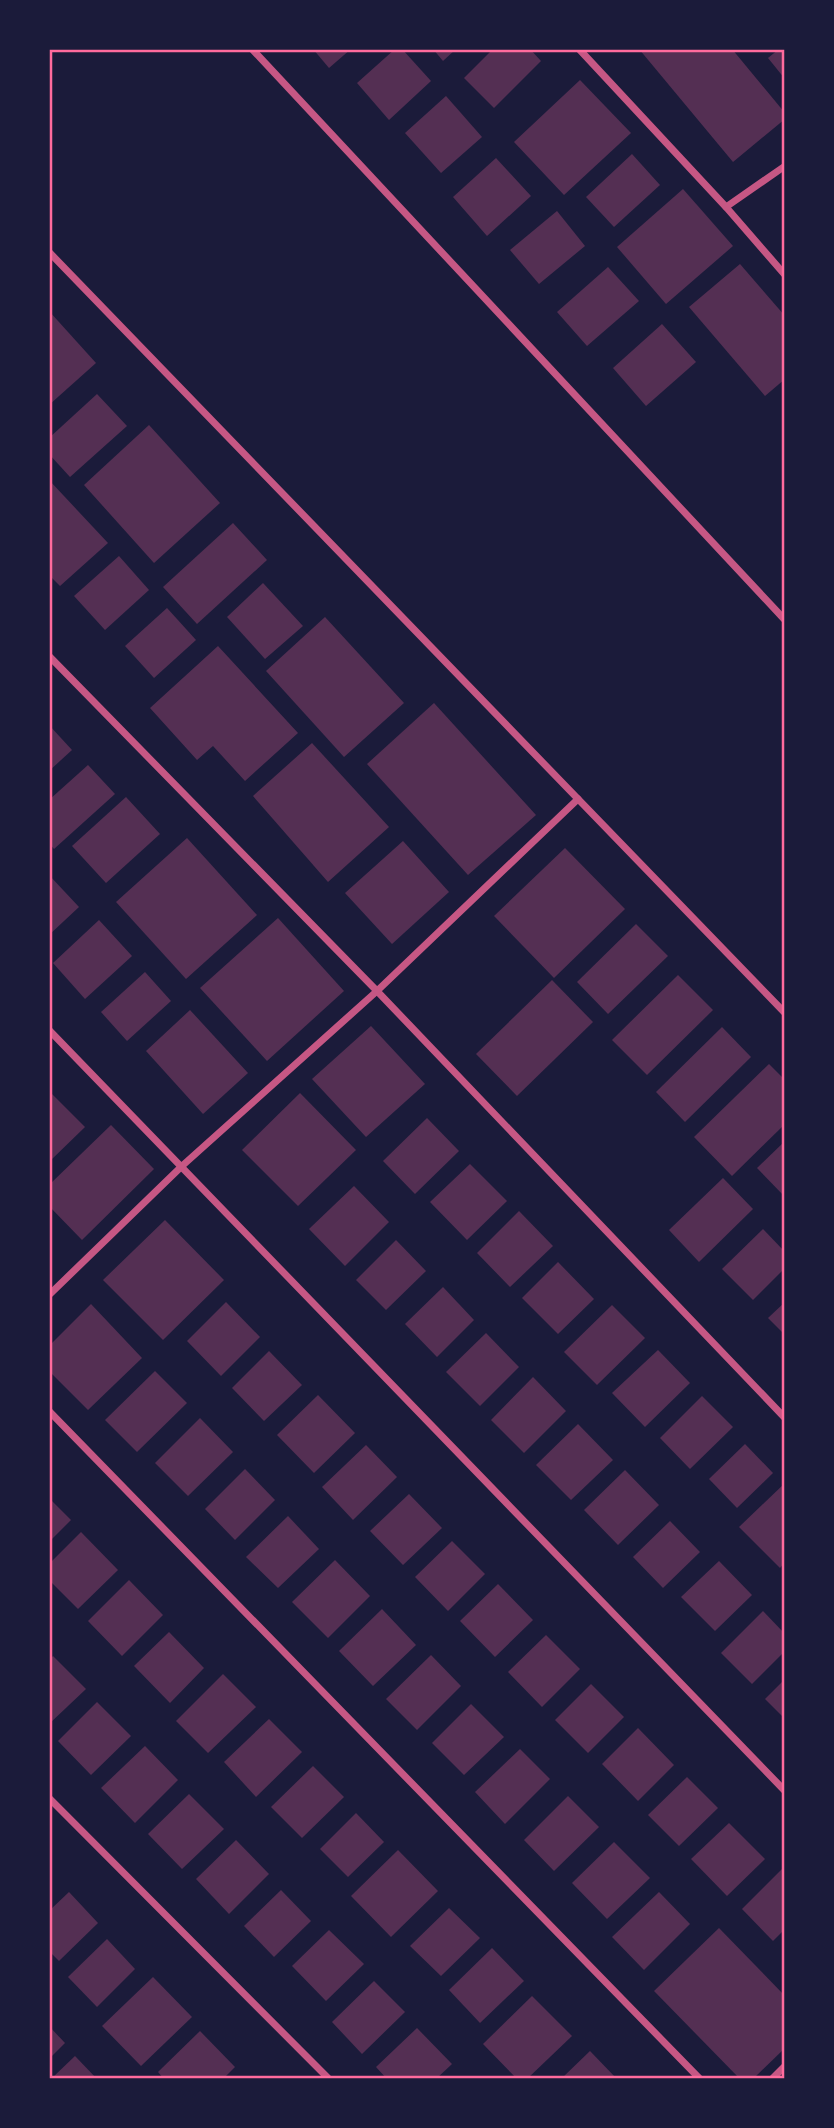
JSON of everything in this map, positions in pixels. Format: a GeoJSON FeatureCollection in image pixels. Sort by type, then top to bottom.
{"type":"FeatureCollection","features":[{"type":"Feature","properties":{"kind":"street"},"geometry":{"type":"LineString","coordinates":[[252,49],[785,620]]}},
{"type":"Feature","properties":{"kind":"street"},"geometry":{"type":"LineString","coordinates":[[579,49],[726,207],[785,275]]}},
{"type":"Feature","properties":{"kind":"street"},"geometry":{"type":"LineString","coordinates":[[726,207],[785,166]]}},
{"type":"Feature","properties":{"kind":"street"},"geometry":{"type":"LineString","coordinates":[[49,252],[785,1013]]}},
{"type":"Feature","properties":{"kind":"street"},"geometry":{"type":"LineString","coordinates":[[49,656],[377,991],[785,1418]]}},
{"type":"Feature","properties":{"kind":"street"},"geometry":{"type":"LineString","coordinates":[[49,1295],[182,1166],[377,991],[578,799]]}},
{"type":"Feature","properties":{"kind":"street"},"geometry":{"type":"LineString","coordinates":[[49,1030],[785,1791]]}},
{"type":"Feature","properties":{"kind":"street"},"geometry":{"type":"LineString","coordinates":[[49,1411],[700,2079]]}},
{"type":"Feature","properties":{"kind":"street"},"geometry":{"type":"LineString","coordinates":[[49,1798],[329,2079]]}},
{"type":"Feature","properties":{"kind":"street"},"geometry":{"type":"LineString","coordinates":[[772,2079],[785,2066]]}},
{"type":"Feature","properties":{"kind":"building"},"geometry":{"type":"Polygon","coordinates":[[[313,49],[351,49],[329,68],[313,49]]]}},
{"type":"Feature","properties":{"kind":"building"},"geometry":{"type":"Polygon","coordinates":[[[395,49],[402,49],[431,81],[389,120],[357,83],[395,49]]]}},
{"type":"Feature","properties":{"kind":"building"},"geometry":{"type":"Polygon","coordinates":[[[433,49],[456,49],[443,61],[433,49]]]}},
{"type":"Feature","properties":{"kind":"building"},"geometry":{"type":"Polygon","coordinates":[[[493,49],[530,49],[541,61],[494,108],[464,78],[493,49]]]}},
{"type":"Feature","properties":{"kind":"building"},"geometry":{"type":"Polygon","coordinates":[[[639,49],[732,49],[785,113],[785,119],[733,162],[639,49]]]}},
{"type":"Feature","properties":{"kind":"building"},"geometry":{"type":"Polygon","coordinates":[[[779,49],[785,49],[785,79],[768,58],[779,49]]]}},
{"type":"Feature","properties":{"kind":"building"},"geometry":{"type":"Polygon","coordinates":[[[580,80],[631,133],[564,195],[514,142],[580,80]]]}},
{"type":"Feature","properties":{"kind":"building"},"geometry":{"type":"Polygon","coordinates":[[[446,96],[482,137],[441,173],[405,133],[446,96]]]}},
{"type":"Feature","properties":{"kind":"building"},"geometry":{"type":"Polygon","coordinates":[[[632,154],[660,185],[614,227],[586,197],[632,154]]]}},
{"type":"Feature","properties":{"kind":"building"},"geometry":{"type":"Polygon","coordinates":[[[496,158],[531,196],[487,236],[453,197],[496,158]]]}},
{"type":"Feature","properties":{"kind":"building"},"geometry":{"type":"Polygon","coordinates":[[[683,189],[733,246],[666,304],[617,247],[683,189]]]}},
{"type":"Feature","properties":{"kind":"building"},"geometry":{"type":"Polygon","coordinates":[[[557,211],[585,246],[539,284],[510,250],[557,211]]]}},
{"type":"Feature","properties":{"kind":"building"},"geometry":{"type":"Polygon","coordinates":[[[740,264],[785,316],[785,379],[765,396],[689,307],[740,264]]]}},
{"type":"Feature","properties":{"kind":"building"},"geometry":{"type":"Polygon","coordinates":[[[608,267],[639,301],[587,346],[557,312],[608,267]]]}},
{"type":"Feature","properties":{"kind":"building"},"geometry":{"type":"Polygon","coordinates":[[[49,311],[96,363],[49,405],[49,311]]]}},
{"type":"Feature","properties":{"kind":"building"},"geometry":{"type":"Polygon","coordinates":[[[662,324],[696,362],[646,406],[613,368],[662,324]]]}},
{"type":"Feature","properties":{"kind":"building"},"geometry":{"type":"Polygon","coordinates":[[[97,394],[127,426],[70,477],[49,454],[49,438],[97,394]]]}},
{"type":"Feature","properties":{"kind":"building"},"geometry":{"type":"Polygon","coordinates":[[[149,425],[220,503],[154,563],[84,485],[149,425]]]}},
{"type":"Feature","properties":{"kind":"building"},"geometry":{"type":"Polygon","coordinates":[[[49,480],[108,543],[60,586],[49,575],[49,480]]]}},
{"type":"Feature","properties":{"kind":"building"},"geometry":{"type":"Polygon","coordinates":[[[233,523],[267,560],[197,624],[163,587],[233,523]]]}},
{"type":"Feature","properties":{"kind":"building"},"geometry":{"type":"Polygon","coordinates":[[[119,556],[149,590],[105,630],[74,596],[119,556]]]}},
{"type":"Feature","properties":{"kind":"building"},"geometry":{"type":"Polygon","coordinates":[[[263,583],[303,626],[265,659],[227,617],[263,583]]]}},
{"type":"Feature","properties":{"kind":"building"},"geometry":{"type":"Polygon","coordinates":[[[167,608],[196,640],[154,678],[125,646],[167,608]]]}},
{"type":"Feature","properties":{"kind":"building"},"geometry":{"type":"Polygon","coordinates":[[[325,617],[404,703],[344,757],[266,671],[325,617]]]}},
{"type":"Feature","properties":{"kind":"building"},"geometry":{"type":"Polygon","coordinates":[[[218,646],[298,733],[245,781],[213,746],[197,760],[150,708],[218,646]]]}},
{"type":"Feature","properties":{"kind":"building"},"geometry":{"type":"Polygon","coordinates":[[[434,703],[536,815],[468,875],[367,764],[434,703]]]}},
{"type":"Feature","properties":{"kind":"building"},"geometry":{"type":"Polygon","coordinates":[[[49,725],[72,750],[49,771],[49,725]]]}},
{"type":"Feature","properties":{"kind":"building"},"geometry":{"type":"Polygon","coordinates":[[[312,743],[389,827],[328,882],[253,796],[312,743]]]}},
{"type":"Feature","properties":{"kind":"building"},"geometry":{"type":"Polygon","coordinates":[[[88,765],[115,794],[54,849],[49,843],[49,800],[88,765]]]}},
{"type":"Feature","properties":{"kind":"building"},"geometry":{"type":"Polygon","coordinates":[[[126,797],[160,834],[106,883],[72,846],[126,797]]]}},
{"type":"Feature","properties":{"kind":"building"},"geometry":{"type":"Polygon","coordinates":[[[187,838],[257,915],[186,979],[116,902],[187,838]]]}},
{"type":"Feature","properties":{"kind":"building"},"geometry":{"type":"Polygon","coordinates":[[[403,841],[449,892],[392,944],[345,893],[403,841]]]}},
{"type":"Feature","properties":{"kind":"building"},"geometry":{"type":"Polygon","coordinates":[[[565,848],[625,909],[554,978],[494,916],[565,848]]]}},
{"type":"Feature","properties":{"kind":"building"},"geometry":{"type":"Polygon","coordinates":[[[49,875],[79,907],[49,935],[49,875]]]}},
{"type":"Feature","properties":{"kind":"building"},"geometry":{"type":"Polygon","coordinates":[[[278,918],[344,991],[267,1061],[200,988],[278,918]]]}},
{"type":"Feature","properties":{"kind":"building"},"geometry":{"type":"Polygon","coordinates":[[[99,920],[132,956],[85,999],[53,963],[99,920]]]}},
{"type":"Feature","properties":{"kind":"building"},"geometry":{"type":"Polygon","coordinates":[[[636,924],[668,956],[608,1014],[577,982],[636,924]]]}},
{"type":"Feature","properties":{"kind":"building"},"geometry":{"type":"Polygon","coordinates":[[[145,972],[171,1001],[127,1041],[101,1012],[145,972]]]}},
{"type":"Feature","properties":{"kind":"building"},"geometry":{"type":"Polygon","coordinates":[[[678,975],[713,1010],[647,1075],[612,1040],[678,975]]]}},
{"type":"Feature","properties":{"kind":"building"},"geometry":{"type":"Polygon","coordinates":[[[552,980],[593,1022],[517,1096],[476,1054],[552,980]]]}},
{"type":"Feature","properties":{"kind":"building"},"geometry":{"type":"Polygon","coordinates":[[[190,1010],[248,1073],[203,1114],[146,1051],[190,1010]]]}},
{"type":"Feature","properties":{"kind":"building"},"geometry":{"type":"Polygon","coordinates":[[[371,1026],[425,1084],[366,1137],[312,1079],[371,1026]]]}},
{"type":"Feature","properties":{"kind":"building"},"geometry":{"type":"Polygon","coordinates":[[[722,1027],[751,1057],[685,1122],[656,1092],[722,1027]]]}},
{"type":"Feature","properties":{"kind":"building"},"geometry":{"type":"Polygon","coordinates":[[[769,1064],[785,1080],[785,1124],[732,1176],[694,1137],[769,1064]]]}},
{"type":"Feature","properties":{"kind":"building"},"geometry":{"type":"Polygon","coordinates":[[[51,1093],[85,1127],[49,1162],[49,1095],[51,1093]]]}},
{"type":"Feature","properties":{"kind":"building"},"geometry":{"type":"Polygon","coordinates":[[[300,1093],[356,1150],[298,1206],[242,1150],[300,1093]]]}},
{"type":"Feature","properties":{"kind":"building"},"geometry":{"type":"Polygon","coordinates":[[[427,1118],[459,1151],[415,1194],[383,1161],[427,1118]]]}},
{"type":"Feature","properties":{"kind":"building"},"geometry":{"type":"Polygon","coordinates":[[[111,1125],[154,1169],[82,1240],[49,1206],[49,1185],[111,1125]]]}},
{"type":"Feature","properties":{"kind":"building"},"geometry":{"type":"Polygon","coordinates":[[[785,1141],[785,1197],[757,1168],[785,1141]]]}},
{"type":"Feature","properties":{"kind":"building"},"geometry":{"type":"Polygon","coordinates":[[[470,1164],[507,1201],[467,1240],[430,1202],[470,1164]]]}},
{"type":"Feature","properties":{"kind":"building"},"geometry":{"type":"Polygon","coordinates":[[[723,1178],[753,1209],[699,1262],[669,1230],[723,1178]]]}},
{"type":"Feature","properties":{"kind":"building"},"geometry":{"type":"Polygon","coordinates":[[[354,1186],[389,1222],[345,1266],[309,1229],[354,1186]]]}},
{"type":"Feature","properties":{"kind":"building"},"geometry":{"type":"Polygon","coordinates":[[[519,1211],[553,1246],[510,1287],[477,1253],[519,1211]]]}},
{"type":"Feature","properties":{"kind":"building"},"geometry":{"type":"Polygon","coordinates":[[[165,1220],[224,1280],[163,1340],[103,1280],[165,1220]]]}},
{"type":"Feature","properties":{"kind":"building"},"geometry":{"type":"Polygon","coordinates":[[[763,1229],[785,1252],[785,1268],[753,1300],[722,1269],[763,1229]]]}},
{"type":"Feature","properties":{"kind":"building"},"geometry":{"type":"Polygon","coordinates":[[[396,1240],[426,1271],[386,1310],[356,1280],[396,1240]]]}},
{"type":"Feature","properties":{"kind":"building"},"geometry":{"type":"Polygon","coordinates":[[[558,1262],[594,1299],[558,1334],[522,1298],[558,1262]]]}},
{"type":"Feature","properties":{"kind":"building"},"geometry":{"type":"Polygon","coordinates":[[[443,1287],[474,1320],[437,1357],[405,1324],[443,1287]]]}},
{"type":"Feature","properties":{"kind":"building"},"geometry":{"type":"Polygon","coordinates":[[[226,1302],[260,1337],[221,1376],[187,1341],[226,1302]]]}},
{"type":"Feature","properties":{"kind":"building"},"geometry":{"type":"Polygon","coordinates":[[[785,1302],[785,1335],[768,1318],[785,1302]]]}},
{"type":"Feature","properties":{"kind":"building"},"geometry":{"type":"Polygon","coordinates":[[[91,1304],[142,1358],[88,1410],[49,1371],[49,1346],[91,1304]]]}},
{"type":"Feature","properties":{"kind":"building"},"geometry":{"type":"Polygon","coordinates":[[[612,1305],[645,1338],[597,1385],[564,1352],[612,1305]]]}},
{"type":"Feature","properties":{"kind":"building"},"geometry":{"type":"Polygon","coordinates":[[[486,1333],[519,1367],[480,1406],[446,1372],[486,1333]]]}},
{"type":"Feature","properties":{"kind":"building"},"geometry":{"type":"Polygon","coordinates":[[[658,1350],[690,1383],[645,1427],[612,1393],[658,1350]]]}},
{"type":"Feature","properties":{"kind":"building"},"geometry":{"type":"Polygon","coordinates":[[[269,1351],[302,1385],[264,1421],[232,1388],[269,1351]]]}},
{"type":"Feature","properties":{"kind":"building"},"geometry":{"type":"Polygon","coordinates":[[[155,1371],[187,1403],[137,1452],[105,1420],[155,1371]]]}},
{"type":"Feature","properties":{"kind":"building"},"geometry":{"type":"Polygon","coordinates":[[[533,1377],[566,1411],[524,1453],[491,1420],[533,1377]]]}},
{"type":"Feature","properties":{"kind":"building"},"geometry":{"type":"Polygon","coordinates":[[[318,1395],[355,1433],[314,1473],[277,1435],[318,1395]]]}},
{"type":"Feature","properties":{"kind":"building"},"geometry":{"type":"Polygon","coordinates":[[[702,1396],[733,1427],[690,1469],[660,1438],[702,1396]]]}},
{"type":"Feature","properties":{"kind":"building"},"geometry":{"type":"Polygon","coordinates":[[[200,1418],[233,1452],[188,1496],[155,1463],[200,1418]]]}},
{"type":"Feature","properties":{"kind":"building"},"geometry":{"type":"Polygon","coordinates":[[[578,1424],[613,1460],[571,1500],[536,1465],[578,1424]]]}},
{"type":"Feature","properties":{"kind":"building"},"geometry":{"type":"Polygon","coordinates":[[[745,1444],[773,1473],[737,1508],[709,1479],[745,1444]]]}},
{"type":"Feature","properties":{"kind":"building"},"geometry":{"type":"Polygon","coordinates":[[[366,1445],[397,1477],[353,1520],[322,1487],[366,1445]]]}},
{"type":"Feature","properties":{"kind":"building"},"geometry":{"type":"Polygon","coordinates":[[[245,1469],[275,1500],[235,1540],[205,1509],[245,1469]]]}},
{"type":"Feature","properties":{"kind":"building"},"geometry":{"type":"Polygon","coordinates":[[[625,1470],[659,1505],[618,1545],[584,1510],[625,1470]]]}},
{"type":"Feature","properties":{"kind":"building"},"geometry":{"type":"Polygon","coordinates":[[[785,1483],[785,1562],[780,1568],[739,1527],[785,1483]]]}},
{"type":"Feature","properties":{"kind":"building"},"geometry":{"type":"Polygon","coordinates":[[[409,1494],[442,1528],[403,1565],[370,1531],[409,1494]]]}},
{"type":"Feature","properties":{"kind":"building"},"geometry":{"type":"Polygon","coordinates":[[[49,1498],[71,1520],[49,1542],[49,1498]]]}},
{"type":"Feature","properties":{"kind":"building"},"geometry":{"type":"Polygon","coordinates":[[[288,1516],[319,1549],[278,1588],[246,1557],[288,1516]]]}},
{"type":"Feature","properties":{"kind":"building"},"geometry":{"type":"Polygon","coordinates":[[[670,1521],[700,1552],[663,1588],[633,1557],[670,1521]]]}},
{"type":"Feature","properties":{"kind":"building"},"geometry":{"type":"Polygon","coordinates":[[[81,1532],[118,1570],[78,1609],[49,1580],[49,1564],[81,1532]]]}},
{"type":"Feature","properties":{"kind":"building"},"geometry":{"type":"Polygon","coordinates":[[[452,1541],[485,1574],[448,1611],[415,1577],[452,1541]]]}},
{"type":"Feature","properties":{"kind":"building"},"geometry":{"type":"Polygon","coordinates":[[[335,1560],[370,1596],[328,1638],[292,1602],[335,1560]]]}},
{"type":"Feature","properties":{"kind":"building"},"geometry":{"type":"Polygon","coordinates":[[[719,1561],[752,1595],[715,1631],[681,1597],[719,1561]]]}},
{"type":"Feature","properties":{"kind":"building"},"geometry":{"type":"Polygon","coordinates":[[[129,1580],[163,1615],[122,1656],[88,1621],[129,1580]]]}},
{"type":"Feature","properties":{"kind":"building"},"geometry":{"type":"Polygon","coordinates":[[[498,1584],[533,1620],[495,1657],[460,1621],[498,1584]]]}},
{"type":"Feature","properties":{"kind":"building"},"geometry":{"type":"Polygon","coordinates":[[[382,1609],[416,1645],[373,1686],[339,1651],[382,1609]]]}},
{"type":"Feature","properties":{"kind":"building"},"geometry":{"type":"Polygon","coordinates":[[[763,1611],[785,1634],[785,1651],[752,1684],[721,1653],[763,1611]]]}},
{"type":"Feature","properties":{"kind":"building"},"geometry":{"type":"Polygon","coordinates":[[[169,1632],[204,1668],[170,1703],[134,1666],[169,1632]]]}},
{"type":"Feature","properties":{"kind":"building"},"geometry":{"type":"Polygon","coordinates":[[[546,1635],[580,1669],[542,1707],[508,1672],[546,1635]]]}},
{"type":"Feature","properties":{"kind":"building"},"geometry":{"type":"Polygon","coordinates":[[[431,1655],[461,1686],[417,1730],[386,1699],[431,1655]]]}},
{"type":"Feature","properties":{"kind":"building"},"geometry":{"type":"Polygon","coordinates":[[[53,1656],[86,1689],[49,1724],[49,1661],[53,1656]]]}},
{"type":"Feature","properties":{"kind":"building"},"geometry":{"type":"Polygon","coordinates":[[[223,1674],[256,1707],[208,1753],[176,1721],[223,1674]]]}},
{"type":"Feature","properties":{"kind":"building"},"geometry":{"type":"Polygon","coordinates":[[[785,1679],[785,1719],[765,1699],[785,1679]]]}},
{"type":"Feature","properties":{"kind":"building"},"geometry":{"type":"Polygon","coordinates":[[[591,1684],[624,1717],[588,1753],[555,1720],[591,1684]]]}},
{"type":"Feature","properties":{"kind":"building"},"geometry":{"type":"Polygon","coordinates":[[[97,1702],[131,1736],[91,1775],[58,1741],[97,1702]]]}},
{"type":"Feature","properties":{"kind":"building"},"geometry":{"type":"Polygon","coordinates":[[[471,1704],[504,1737],[464,1775],[432,1743],[471,1704]]]}},
{"type":"Feature","properties":{"kind":"building"},"geometry":{"type":"Polygon","coordinates":[[[269,1719],[302,1752],[256,1797],[224,1762],[269,1719]]]}},
{"type":"Feature","properties":{"kind":"building"},"geometry":{"type":"Polygon","coordinates":[[[638,1728],[674,1765],[638,1801],[602,1764],[638,1728]]]}},
{"type":"Feature","properties":{"kind":"building"},"geometry":{"type":"Polygon","coordinates":[[[145,1746],[178,1780],[135,1823],[101,1788],[145,1746]]]}},
{"type":"Feature","properties":{"kind":"building"},"geometry":{"type":"Polygon","coordinates":[[[520,1749],[550,1779],[505,1824],[475,1792],[520,1749]]]}},
{"type":"Feature","properties":{"kind":"building"},"geometry":{"type":"Polygon","coordinates":[[[313,1766],[344,1797],[302,1838],[271,1807],[313,1766]]]}},
{"type":"Feature","properties":{"kind":"building"},"geometry":{"type":"Polygon","coordinates":[[[687,1777],[718,1808],[679,1846],[648,1815],[687,1777]]]}},
{"type":"Feature","properties":{"kind":"building"},"geometry":{"type":"Polygon","coordinates":[[[189,1794],[224,1829],[182,1869],[148,1834],[189,1794]]]}},
{"type":"Feature","properties":{"kind":"building"},"geometry":{"type":"Polygon","coordinates":[[[568,1796],[599,1827],[554,1871],[524,1840],[568,1796]]]}},
{"type":"Feature","properties":{"kind":"building"},"geometry":{"type":"Polygon","coordinates":[[[356,1813],[384,1842],[348,1877],[320,1849],[356,1813]]]}},
{"type":"Feature","properties":{"kind":"building"},"geometry":{"type":"Polygon","coordinates":[[[729,1823],[765,1859],[727,1896],[691,1859],[729,1823]]]}},
{"type":"Feature","properties":{"kind":"building"},"geometry":{"type":"Polygon","coordinates":[[[236,1840],[269,1874],[229,1914],[196,1879],[236,1840]]]}},
{"type":"Feature","properties":{"kind":"building"},"geometry":{"type":"Polygon","coordinates":[[[614,1842],[650,1878],[607,1919],[572,1883],[614,1842]]]}},
{"type":"Feature","properties":{"kind":"building"},"geometry":{"type":"Polygon","coordinates":[[[398,1850],[438,1891],[391,1937],[351,1896],[398,1850]]]}},
{"type":"Feature","properties":{"kind":"building"},"geometry":{"type":"Polygon","coordinates":[[[782,1869],[785,1873],[785,1929],[773,1941],[742,1909],[782,1869]]]}},
{"type":"Feature","properties":{"kind":"building"},"geometry":{"type":"Polygon","coordinates":[[[281,1890],[311,1921],[274,1957],[244,1926],[281,1890]]]}},
{"type":"Feature","properties":{"kind":"building"},"geometry":{"type":"Polygon","coordinates":[[[69,1892],[98,1923],[59,1961],[49,1951],[49,1911],[69,1892]]]}},
{"type":"Feature","properties":{"kind":"building"},"geometry":{"type":"Polygon","coordinates":[[[659,1892],[690,1924],[644,1970],[612,1937],[659,1892]]]}},
{"type":"Feature","properties":{"kind":"building"},"geometry":{"type":"Polygon","coordinates":[[[449,1908],[480,1938],[441,1976],[410,1946],[449,1908]]]}},
{"type":"Feature","properties":{"kind":"building"},"geometry":{"type":"Polygon","coordinates":[[[719,1928],[785,1996],[785,2048],[753,2079],[740,2079],[654,1991],[719,1928]]]}},
{"type":"Feature","properties":{"kind":"building"},"geometry":{"type":"Polygon","coordinates":[[[329,1930],[364,1964],[326,2001],[292,1966],[329,1930]]]}},
{"type":"Feature","properties":{"kind":"building"},"geometry":{"type":"Polygon","coordinates":[[[107,1939],[135,1969],[97,2007],[68,1977],[107,1939]]]}},
{"type":"Feature","properties":{"kind":"building"},"geometry":{"type":"Polygon","coordinates":[[[492,1948],[524,1981],[480,2023],[449,1990],[492,1948]]]}},
{"type":"Feature","properties":{"kind":"building"},"geometry":{"type":"Polygon","coordinates":[[[153,1977],[192,2017],[141,2066],[102,2026],[153,1977]]]}},
{"type":"Feature","properties":{"kind":"building"},"geometry":{"type":"Polygon","coordinates":[[[374,1981],[405,2012],[362,2054],[332,2022],[374,1981]]]}},
{"type":"Feature","properties":{"kind":"building"},"geometry":{"type":"Polygon","coordinates":[[[532,1996],[572,2036],[527,2079],[517,2079],[483,2044],[532,1996]]]}},
{"type":"Feature","properties":{"kind":"building"},"geometry":{"type":"Polygon","coordinates":[[[49,2026],[65,2043],[49,2059],[49,2026]]]}},
{"type":"Feature","properties":{"kind":"building"},"geometry":{"type":"Polygon","coordinates":[[[417,2028],[452,2064],[436,2079],[387,2079],[376,2067],[417,2028]]]}},
{"type":"Feature","properties":{"kind":"building"},"geometry":{"type":"Polygon","coordinates":[[[200,2031],[235,2067],[223,2079],[164,2079],[158,2072],[200,2031]]]}},
{"type":"Feature","properties":{"kind":"building"},"geometry":{"type":"Polygon","coordinates":[[[590,2051],[616,2078],[561,2079],[590,2051]]]}},
{"type":"Feature","properties":{"kind":"building"},"geometry":{"type":"Polygon","coordinates":[[[75,2056],[97,2079],[51,2079],[75,2056]]]}}]}
